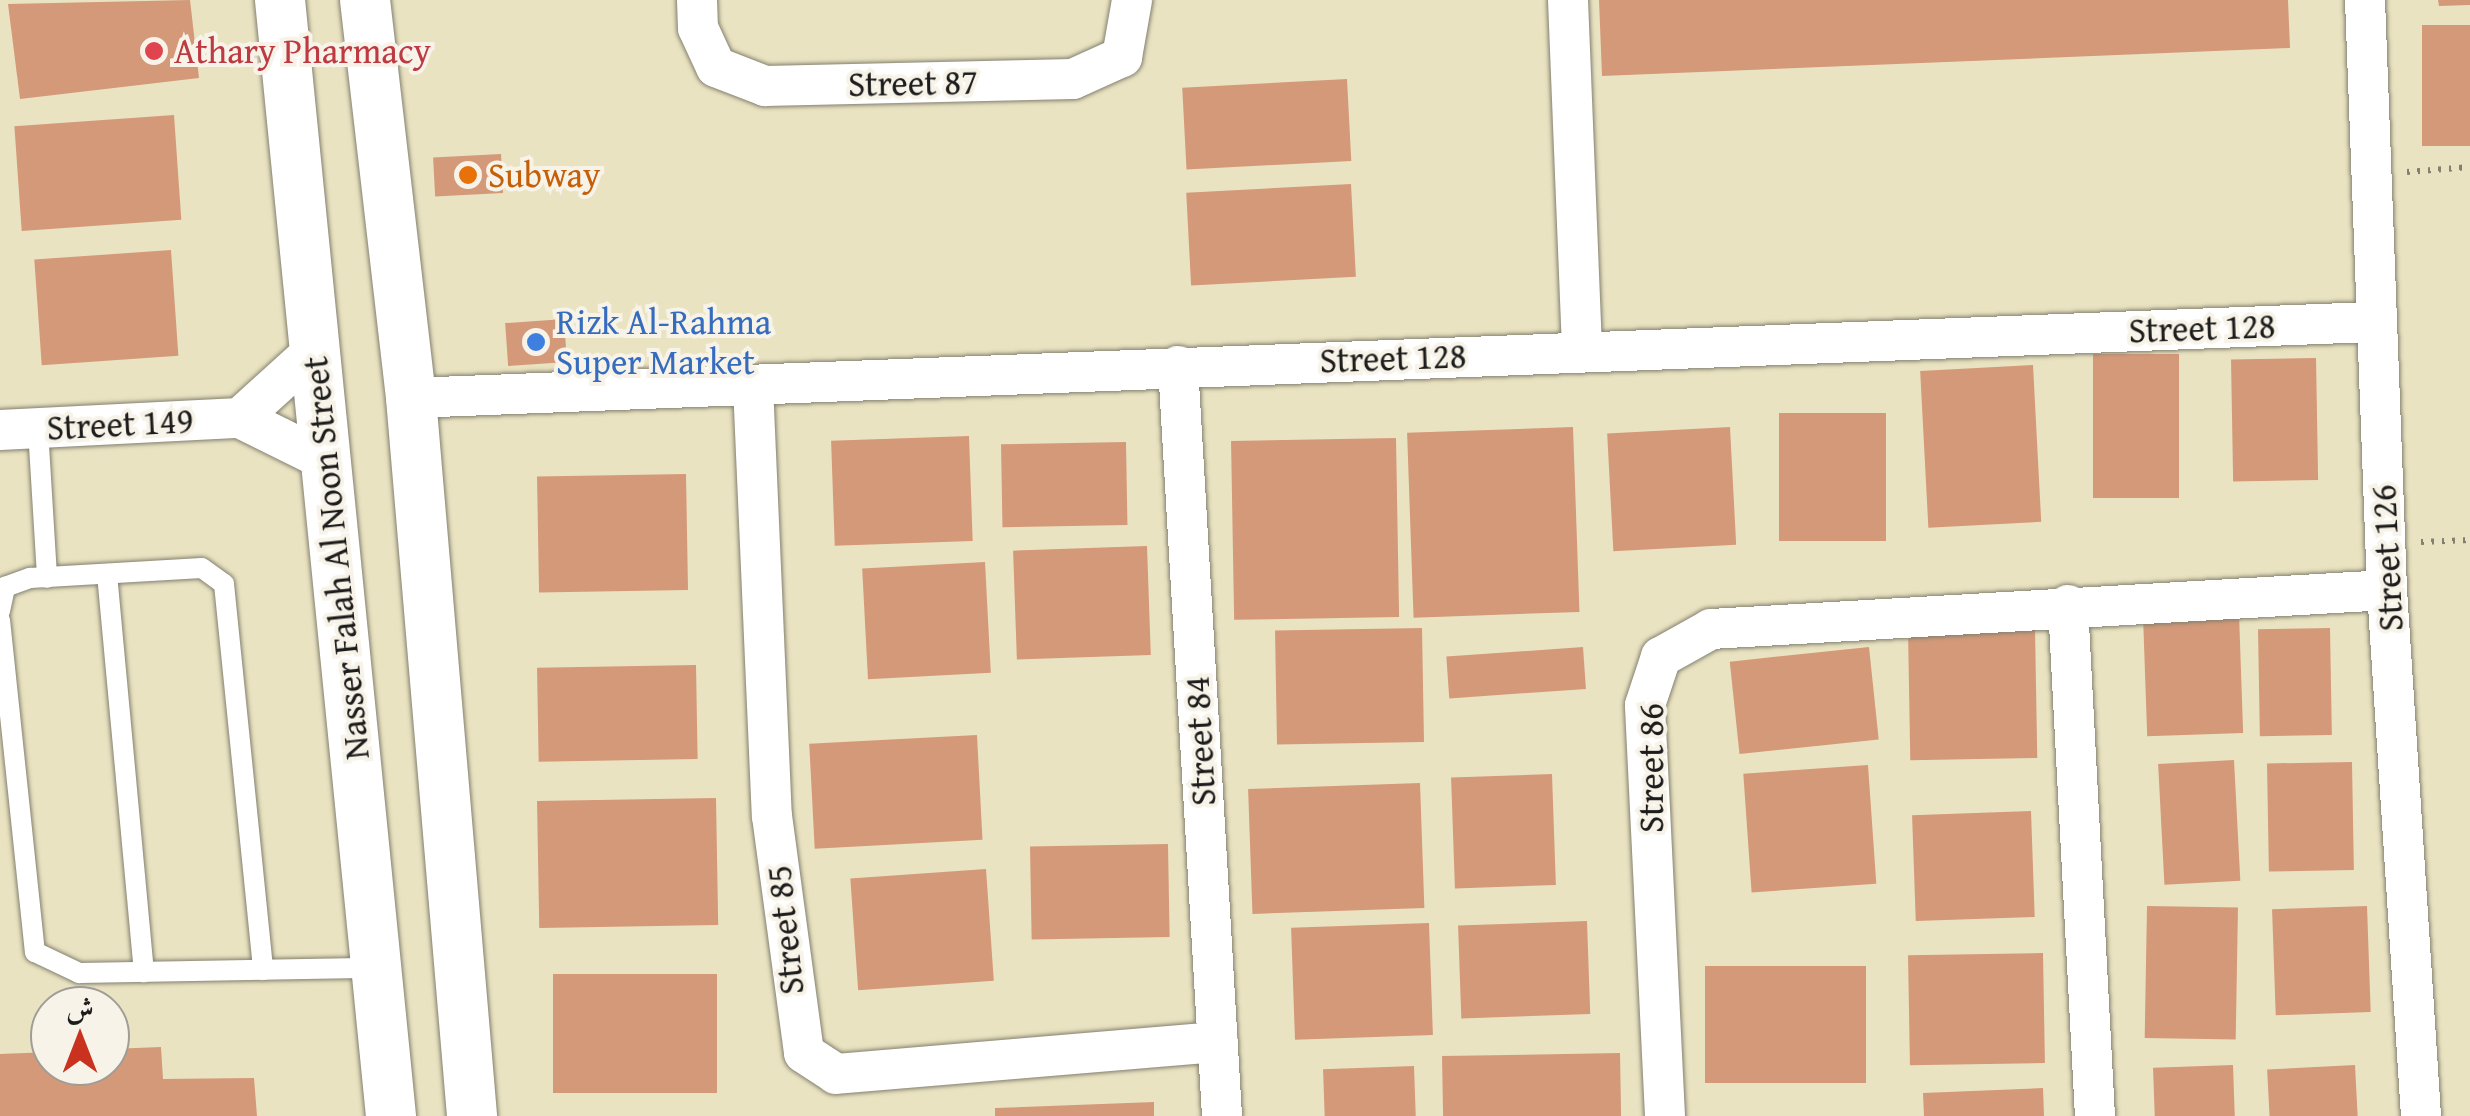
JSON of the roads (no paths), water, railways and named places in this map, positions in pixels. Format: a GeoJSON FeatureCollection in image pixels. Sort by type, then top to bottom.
{"type":"FeatureCollection","features":[{"type":"Feature","properties":{"kind":"street","name":"Nasser Falah Al Noon Street"},"geometry":{"type":"LineString","coordinates":[[280,0],[391,1116]]}},
{"type":"Feature","properties":{"kind":"street"},"geometry":{"type":"LineString","coordinates":[[365,0],[410,398],[472,1116]]}},
{"type":"Feature","properties":{"kind":"street","name":"Street 87"},"geometry":{"type":"LineString","coordinates":[[697,0],[698,28],[716,67],[765,86],[1073,80],[1122,57],[1132,0]]}},
{"type":"Feature","properties":{"kind":"street"},"geometry":{"type":"LineString","coordinates":[[1568,0],[1582,351]]}},
{"type":"Feature","properties":{"kind":"street","name":"Street 126"},"geometry":{"type":"LineString","coordinates":[[2365,0],[2388,590],[2421,1116]]}},
{"type":"Feature","properties":{"kind":"street","name":"Street 128"},"geometry":{"type":"LineString","coordinates":[[410,398],[2375,322]]}},
{"type":"Feature","properties":{"kind":"street","name":"Street 149"},"geometry":{"type":"LineString","coordinates":[[240,418],[316,349]]}},
{"type":"Feature","properties":{"kind":"street","name":"Street 84"},"geometry":{"type":"LineString","coordinates":[[1178,366],[1222,1116]]}},
{"type":"Feature","properties":{"kind":"street","name":"Street 85"},"geometry":{"type":"LineString","coordinates":[[753,385],[772,816],[804,1053],[836,1074],[1218,1042]]}},
{"type":"Feature","properties":{"kind":"street","name":"Street 149"},"geometry":{"type":"LineString","coordinates":[[19,429],[240,418],[328,460]]}},
{"type":"Feature","properties":{"kind":"street","name":"Street 86"},"geometry":{"type":"LineString","coordinates":[[1664,1116],[1645,705],[1661,656],[1711,629],[2068,605],[2388,590]]}},
{"type":"Feature","properties":{"kind":"street"},"geometry":{"type":"LineString","coordinates":[[2068,605],[2094,1116]]}},
{"type":"Feature","properties":{"kind":"lane"},"geometry":{"type":"LineString","coordinates":[[19,429],[47,578]]}},
{"type":"Feature","properties":{"kind":"lane"},"geometry":{"type":"LineString","coordinates":[[0,611],[5,588],[47,578],[202,568],[224,584],[263,970]]}},
{"type":"Feature","properties":{"kind":"lane"},"geometry":{"type":"LineString","coordinates":[[107,574],[144,972]]}},
{"type":"Feature","properties":{"kind":"lane"},"geometry":{"type":"LineString","coordinates":[[0,620],[28,935],[50,966],[144,972],[376,968]]}},
{"type":"Feature","properties":{"kind":"place","name":"Athary Pharmacy"},"geometry":{"type":"Point","coordinates":[154,51]}},
{"type":"Feature","properties":{"kind":"place","name":"Subway"},"geometry":{"type":"Point","coordinates":[468,175]}},
{"type":"Feature","properties":{"kind":"place","name":"Rizk Al-Rahma Super Market"},"geometry":{"type":"Point","coordinates":[536,342]}}]}
